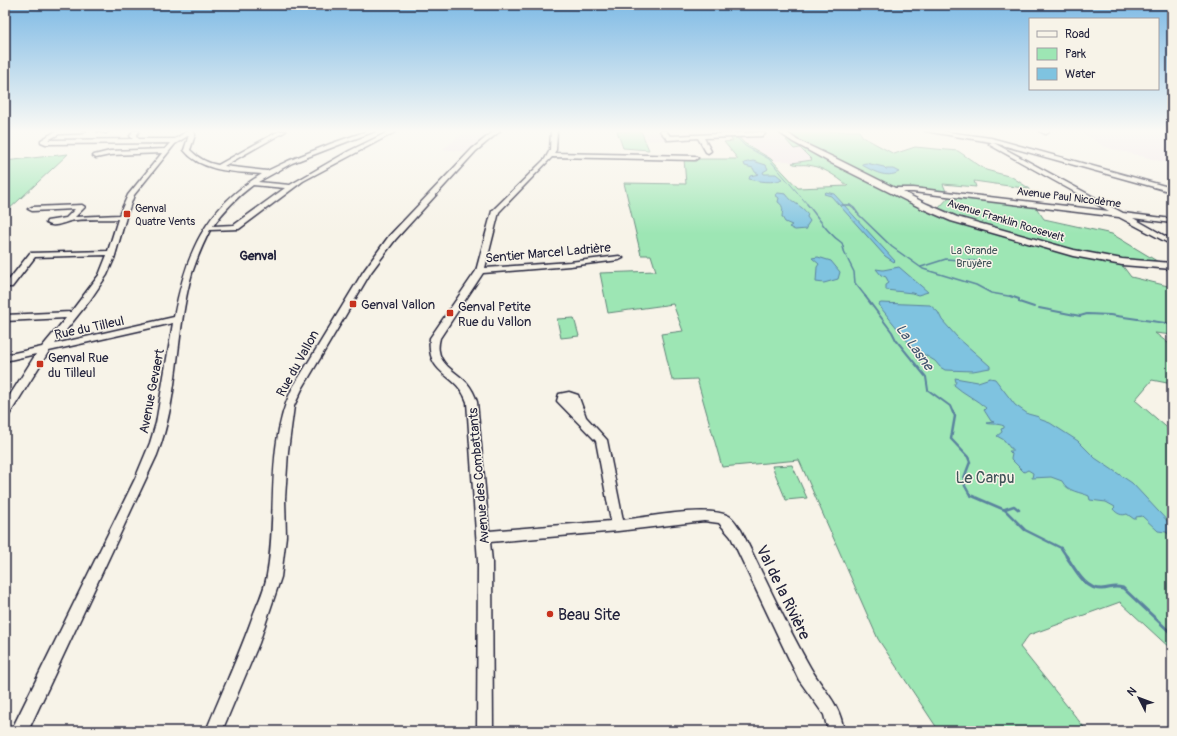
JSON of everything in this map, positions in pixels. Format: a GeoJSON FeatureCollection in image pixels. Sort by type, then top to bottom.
{"type":"FeatureCollection","features":[{"type":"Feature","properties":{"kind":"main road","name":"Avenue Franklin Roosevelt"},"geometry":{"type":"LineString","coordinates":[[844,165],[924,206],[954,219],[1048,246],[1122,262],[1172,266]]}},
{"type":"Feature","properties":{"kind":"street"},"geometry":{"type":"LineString","coordinates":[[5,412],[39,357],[54,336],[95,287],[107,268],[122,217],[131,195],[155,165]]}},
{"type":"Feature","properties":{"kind":"street"},"geometry":{"type":"LineString","coordinates":[[214,165],[268,173]]}},
{"type":"Feature","properties":{"kind":"street","name":"Avenue Gevaert"},"geometry":{"type":"LineString","coordinates":[[19,731],[87,593],[156,444],[164,412],[184,286],[189,267],[208,228],[232,197],[268,173],[287,165]]}},
{"type":"Feature","properties":{"kind":"street"},"geometry":{"type":"LineString","coordinates":[[208,228],[236,227],[292,187],[327,165]]}},
{"type":"Feature","properties":{"kind":"street","name":"Rue du Vallon"},"geometry":{"type":"LineString","coordinates":[[214,731],[251,643],[274,578],[279,536],[279,499],[282,450],[289,406],[297,388],[358,285],[392,238],[460,165]]}},
{"type":"Feature","properties":{"kind":"street","name":"Avenue des Combattants"},"geometry":{"type":"LineString","coordinates":[[485,731],[485,562],[472,397],[469,392],[436,360],[433,347],[435,338],[480,271],[496,211],[540,165]]}},
{"type":"Feature","properties":{"kind":"street"},"geometry":{"type":"LineString","coordinates":[[1031,165],[1172,243]]}},
{"type":"Feature","properties":{"kind":"street"},"geometry":{"type":"LineString","coordinates":[[1081,165],[1172,190]]}},
{"type":"Feature","properties":{"kind":"street"},"geometry":{"type":"LineString","coordinates":[[252,183],[292,187]]}},
{"type":"Feature","properties":{"kind":"street","name":"Avenue Paul Nicodème"},"geometry":{"type":"LineString","coordinates":[[893,190],[912,190],[1172,221]]}},
{"type":"Feature","properties":{"kind":"street"},"geometry":{"type":"LineString","coordinates":[[32,209],[82,207],[69,218],[70,219]]}},
{"type":"Feature","properties":{"kind":"street"},"geometry":{"type":"LineString","coordinates":[[50,223],[62,222],[70,219],[122,217]]}},
{"type":"Feature","properties":{"kind":"street"},"geometry":{"type":"LineString","coordinates":[[9,285],[33,255],[112,253]]}},
{"type":"Feature","properties":{"kind":"street","name":"Sentier Marcel Ladrière"},"geometry":{"type":"LineString","coordinates":[[480,271],[564,265],[619,258]]}},
{"type":"Feature","properties":{"kind":"street"},"geometry":{"type":"LineString","coordinates":[[5,318],[72,316]]}},
{"type":"Feature","properties":{"kind":"street","name":"Rue du Tilleul"},"geometry":{"type":"LineString","coordinates":[[5,358],[179,319]]}},
{"type":"Feature","properties":{"kind":"street"},"geometry":{"type":"LineString","coordinates":[[581,419],[601,440],[618,526]]}},
{"type":"Feature","properties":{"kind":"street","name":"Val de la Rivière"},"geometry":{"type":"LineString","coordinates":[[484,537],[718,516],[727,520],[805,674],[830,709],[834,718],[836,731]]}},
{"type":"Feature","properties":{"kind":"green space"},"geometry":{"type":"Polygon","coordinates":[[[5,165],[56,165],[5,213],[5,165]]]}},
{"type":"Feature","properties":{"kind":"green space","name":"Le Carpu"},"geometry":{"type":"Polygon","coordinates":[[[685,165],[777,165],[798,188],[848,186],[834,175],[810,165],[979,165],[986,170],[1012,177],[1030,189],[974,181],[976,187],[943,184],[947,194],[898,189],[936,211],[951,195],[1035,206],[1044,219],[1112,234],[1170,269],[1122,265],[1131,277],[1172,287],[1172,335],[1155,333],[1172,346],[1172,384],[1152,380],[1135,400],[1172,432],[1172,650],[1120,602],[1029,635],[1020,647],[1087,731],[939,731],[878,639],[799,460],[722,467],[697,379],[672,380],[661,334],[683,331],[673,304],[608,313],[600,273],[656,271],[651,255],[641,255],[624,183],[686,184],[685,165]]]}},
{"type":"Feature","properties":{"kind":"green space"},"geometry":{"type":"Polygon","coordinates":[[[574,318],[579,336],[561,338],[557,319],[574,318]]]}},
{"type":"Feature","properties":{"kind":"green space"},"geometry":{"type":"Polygon","coordinates":[[[792,465],[807,498],[786,500],[772,466],[792,465]]]}},
{"type":"Feature","properties":{"kind":"water"},"geometry":{"type":"Polygon","coordinates":[[[766,165],[768,169],[763,172],[764,174],[776,174],[782,179],[779,181],[770,182],[749,179],[750,176],[759,174],[755,172],[753,168],[745,166],[766,165]]]}},
{"type":"Feature","properties":{"kind":"water"},"geometry":{"type":"Polygon","coordinates":[[[863,165],[877,165],[899,172],[889,175],[871,170],[863,165]]]}},
{"type":"Feature","properties":{"kind":"water"},"geometry":{"type":"Polygon","coordinates":[[[826,192],[834,194],[895,261],[894,262],[885,256],[831,196],[824,194],[826,192]]]}},
{"type":"Feature","properties":{"kind":"water"},"geometry":{"type":"Polygon","coordinates":[[[778,193],[786,194],[808,214],[807,217],[810,221],[806,227],[807,229],[795,230],[789,227],[792,225],[785,222],[782,217],[782,205],[778,202],[779,198],[775,195],[778,193]]]}},
{"type":"Feature","properties":{"kind":"water"},"geometry":{"type":"Polygon","coordinates":[[[818,257],[831,261],[840,272],[838,279],[824,283],[816,282],[817,267],[819,264],[812,258],[818,257]]]}},
{"type":"Feature","properties":{"kind":"water"},"geometry":{"type":"Polygon","coordinates":[[[899,267],[928,292],[918,295],[886,290],[886,285],[889,283],[886,277],[881,275],[876,269],[883,270],[899,267]]]}},
{"type":"Feature","properties":{"kind":"water"},"geometry":{"type":"Polygon","coordinates":[[[879,304],[930,305],[938,312],[942,320],[957,337],[990,366],[990,368],[973,371],[945,370],[935,361],[913,348],[881,308],[879,304]]]}},
{"type":"Feature","properties":{"kind":"water"},"geometry":{"type":"Polygon","coordinates":[[[955,378],[978,382],[990,378],[995,379],[1015,405],[1028,414],[1039,417],[1039,419],[1050,423],[1078,441],[1095,458],[1132,483],[1172,526],[1172,542],[1170,535],[1166,532],[1158,531],[1142,516],[1134,519],[1127,514],[1120,514],[1113,509],[1115,507],[1106,502],[1090,500],[1089,496],[1071,490],[1064,485],[1062,481],[1051,477],[1032,478],[1033,473],[1028,470],[1024,472],[1011,459],[1012,454],[1009,451],[1012,451],[1012,448],[1010,448],[1004,440],[997,436],[1002,432],[1001,429],[1004,428],[1004,426],[986,423],[994,422],[991,421],[984,410],[986,408],[954,385],[956,382],[955,378]]]}},
{"type":"Feature","properties":{"kind":"waterway","name":"La Lasne"},"geometry":{"type":"LineString","coordinates":[[774,165],[808,205]]}},
{"type":"Feature","properties":{"kind":"waterway","name":"La Lasne"},"geometry":{"type":"LineString","coordinates":[[807,204],[827,230],[842,243],[845,254],[854,272],[855,283],[866,297]]}},
{"type":"Feature","properties":{"kind":"waterway","name":"Le Carpu"},"geometry":{"type":"LineString","coordinates":[[842,205],[850,205],[854,208],[859,215],[892,247],[923,269],[976,285],[991,293],[1012,297]]}},
{"type":"Feature","properties":{"kind":"waterway"},"geometry":{"type":"LineString","coordinates":[[921,267],[946,259],[986,262]]}},
{"type":"Feature","properties":{"kind":"waterway","name":"La Lasne"},"geometry":{"type":"LineString","coordinates":[[865,296],[892,332],[896,340],[926,377],[928,390],[950,406],[953,413]]}},
{"type":"Feature","properties":{"kind":"waterway","name":"Le Carpu"},"geometry":{"type":"LineString","coordinates":[[1012,297],[1019,299],[1019,302],[1034,307]]}},
{"type":"Feature","properties":{"kind":"waterway","name":"Le Carpu"},"geometry":{"type":"LineString","coordinates":[[1039,308],[1080,316],[1087,314],[1110,315],[1172,324]]}},
{"type":"Feature","properties":{"kind":"waterway","name":"La Lasne"},"geometry":{"type":"LineString","coordinates":[[953,412],[955,416],[951,439],[968,457],[970,462],[964,478],[965,486],[970,495],[1005,510],[1025,530],[1061,548],[1067,557]]}},
{"type":"Feature","properties":{"kind":"waterway"},"geometry":{"type":"LineString","coordinates":[[1005,509],[1014,506],[1019,510]]}},
{"type":"Feature","properties":{"kind":"waterway","name":"La Lasne"},"geometry":{"type":"LineString","coordinates":[[1066,556],[1080,577],[1090,586],[1101,589],[1114,587],[1123,588],[1172,634]]}},
{"type":"Feature","properties":{"kind":"place","name":"Genval Quatre Vents"},"geometry":{"type":"Point","coordinates":[127,214]}},
{"type":"Feature","properties":{"kind":"place","name":"Genval Vallon"},"geometry":{"type":"Point","coordinates":[353,304]}},
{"type":"Feature","properties":{"kind":"place","name":"Genval Petite Rue du Vallon"},"geometry":{"type":"Point","coordinates":[450,313]}},
{"type":"Feature","properties":{"kind":"place","name":"Genval Rue du Tilleul"},"geometry":{"type":"Point","coordinates":[40,364]}},
{"type":"Feature","properties":{"kind":"place","name":"Beau Site"},"geometry":{"type":"Point","coordinates":[550,614]}},
{"type":"Feature","properties":{"kind":"district","name":"Genval"},"geometry":{"type":"Point","coordinates":[258,255]}},
{"type":"Feature","properties":{"kind":"park label","name":"La Grande Bruyère"},"geometry":{"type":"Point","coordinates":[974,256]}}]}
